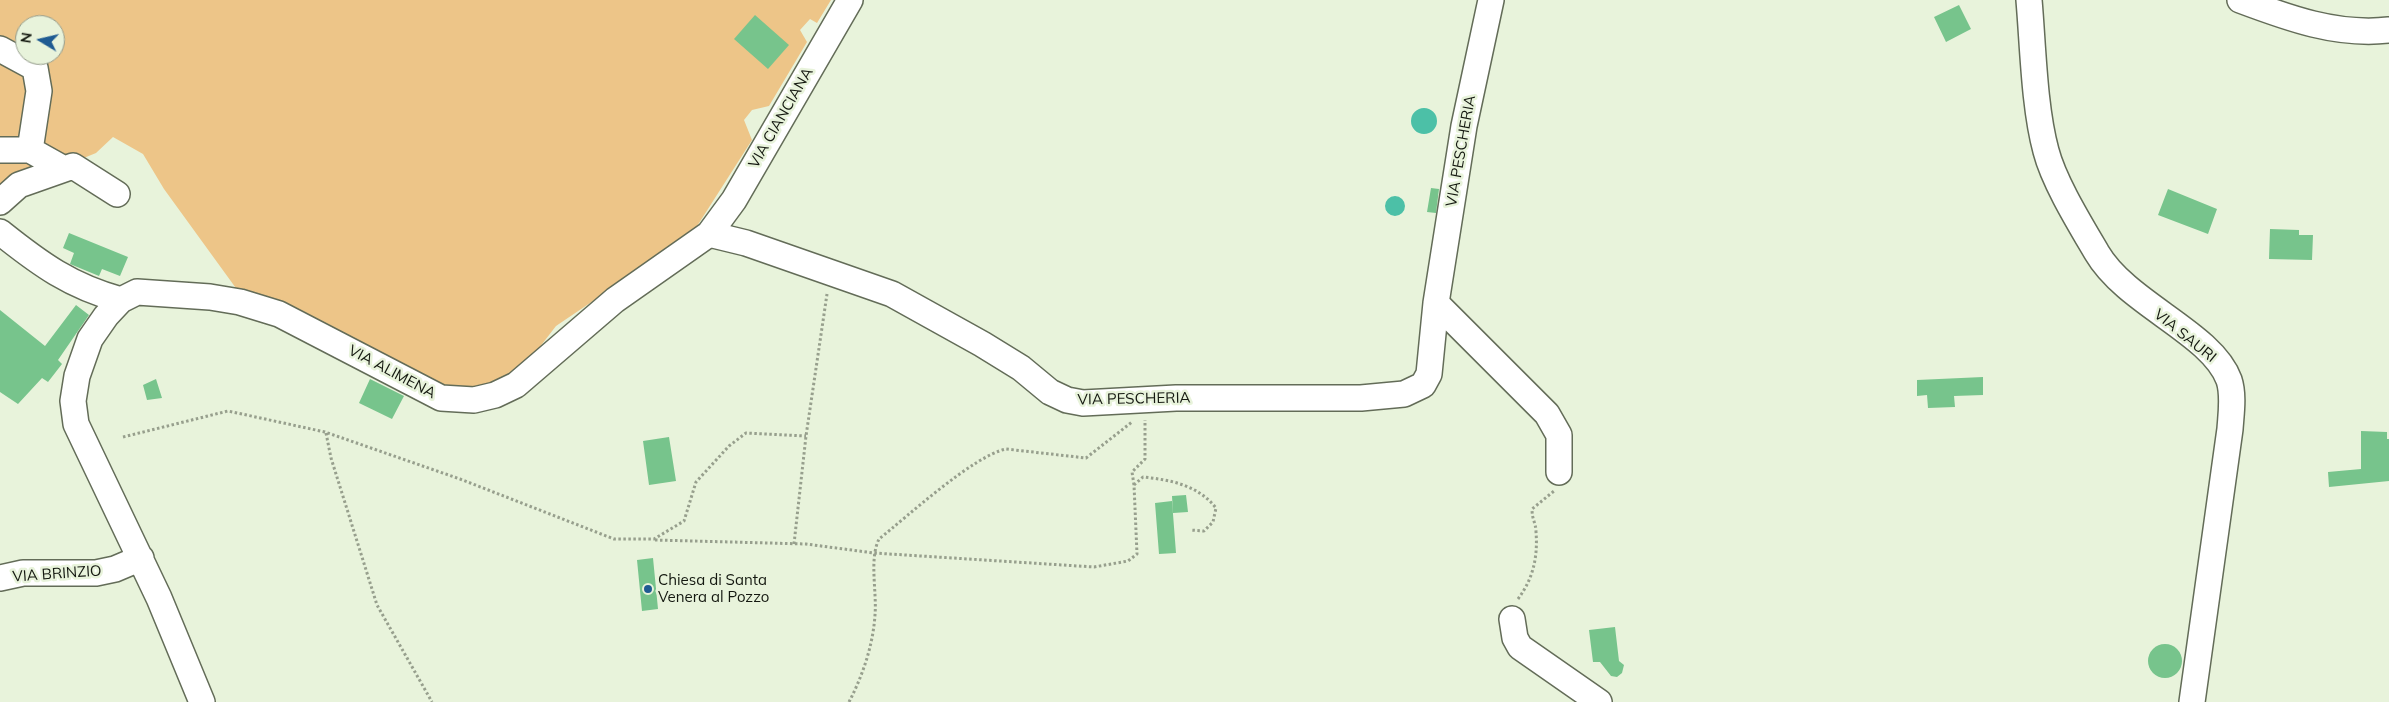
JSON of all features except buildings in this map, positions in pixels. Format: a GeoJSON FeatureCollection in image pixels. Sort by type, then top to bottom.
{"type":"FeatureCollection","features":[{"type":"Feature","properties":{"kind":"street","name":"VIA CIANCIANA"},"geometry":{"type":"LineString","coordinates":[[709,234],[734,200],[850,0]]}},
{"type":"Feature","properties":{"kind":"street","name":"VIA PESCHERIA"},"geometry":{"type":"LineString","coordinates":[[709,234],[746,243],[892,294],[1021,368],[1050,392],[1067,400],[1083,403],[1145,406],[1361,398],[1404,394],[1423,385],[1429,374],[1436,303],[1464,126],[1490,0]]}},
{"type":"Feature","properties":{"kind":"street","name":"VIA SAURI"},"geometry":{"type":"LineString","coordinates":[[2028,0],[2041,128],[2046,152],[2062,188],[2110,273],[2132,293],[2201,344],[2221,365],[2229,380],[2232,394],[2230,429],[2192,702]]}},
{"type":"Feature","properties":{"kind":"street"},"geometry":{"type":"LineString","coordinates":[[2240,0],[2320,26],[2352,31],[2389,30]]}},
{"type":"Feature","properties":{"kind":"street"},"geometry":{"type":"LineString","coordinates":[[0,49],[35,68],[39,90],[30,150]]}},
{"type":"Feature","properties":{"kind":"street"},"geometry":{"type":"LineString","coordinates":[[0,150],[30,150],[64,169]]}},
{"type":"Feature","properties":{"kind":"street"},"geometry":{"type":"LineString","coordinates":[[0,202],[19,185],[73,166],[81,169],[117,194]]}},
{"type":"Feature","properties":{"kind":"street"},"geometry":{"type":"LineString","coordinates":[[0,232],[41,265],[91,292],[121,300],[106,316],[90,339],[77,376],[73,401],[76,424],[141,558],[202,702]]}},
{"type":"Feature","properties":{"kind":"street","name":"VIA ALIMENA"},"geometry":{"type":"LineString","coordinates":[[121,300],[137,292],[174,294],[240,302],[278,314],[303,325],[441,398],[474,400],[495,395],[516,385],[615,300],[709,234]]}},
{"type":"Feature","properties":{"kind":"street"},"geometry":{"type":"LineString","coordinates":[[1436,303],[1547,414],[1559,435],[1559,472]]}},
{"type":"Feature","properties":{"kind":"street","name":"VIA BRINZIO"},"geometry":{"type":"LineString","coordinates":[[0,578],[23,573],[96,573],[116,569],[141,558]]}},
{"type":"Feature","properties":{"kind":"street"},"geometry":{"type":"LineString","coordinates":[[1512,619],[1515,638],[1520,647],[1599,702]]}},
{"type":"Feature","properties":{"kind":"path"},"geometry":{"type":"LineString","coordinates":[[794,544],[806,436],[828,282],[827,271]]}},
{"type":"Feature","properties":{"kind":"path"},"geometry":{"type":"LineString","coordinates":[[123,437],[228,411],[326,432],[460,479],[614,539],[794,544],[874,553],[1094,567],[1128,561],[1137,554],[1132,472],[1145,459],[1145,406]]}},
{"type":"Feature","properties":{"kind":"path"},"geometry":{"type":"LineString","coordinates":[[849,702],[860,681],[871,643],[875,615],[874,553],[879,539],[971,467],[996,452],[1006,449],[1086,458],[1145,406]]}},
{"type":"Feature","properties":{"kind":"path"},"geometry":{"type":"LineString","coordinates":[[326,432],[331,458],[377,605],[432,702]]}},
{"type":"Feature","properties":{"kind":"path"},"geometry":{"type":"LineString","coordinates":[[654,540],[684,521],[696,482],[729,446],[746,433],[806,436]]}},
{"type":"Feature","properties":{"kind":"path"},"geometry":{"type":"LineString","coordinates":[[1512,619],[1515,602],[1528,585],[1534,568],[1536,529],[1532,520],[1532,509],[1556,490],[1559,472]]}},
{"type":"Feature","properties":{"kind":"path"},"geometry":{"type":"LineString","coordinates":[[1134,485],[1143,477],[1168,479],[1206,495],[1216,508],[1213,522],[1204,531],[1190,530]]}},
{"type":"Feature","properties":{"kind":"shaded area"},"geometry":{"type":"Polygon","coordinates":[[[0,0],[831,0],[817,23],[810,19],[800,30],[807,42],[769,106],[752,110],[744,120],[752,140],[692,234],[556,326],[529,361],[500,384],[448,391],[328,324],[238,291],[164,189],[143,154],[113,137],[96,153],[8,189],[0,198],[0,0]]]}},
{"type":"Feature","properties":{"kind":"water"},"geometry":{"type":"Polygon","coordinates":[[[1424,108],[1433,112],[1437,121],[1433,130],[1424,134],[1415,130],[1411,121],[1415,112],[1424,108]]]}},
{"type":"Feature","properties":{"kind":"water"},"geometry":{"type":"Polygon","coordinates":[[[1395,196],[1402,199],[1405,206],[1402,213],[1395,216],[1388,213],[1385,206],[1388,199],[1395,196]]]}},
{"type":"Feature","properties":{"kind":"place","name":"Chiesa di Santa Venera al Pozzo"},"geometry":{"type":"Point","coordinates":[648,589]}}]}
